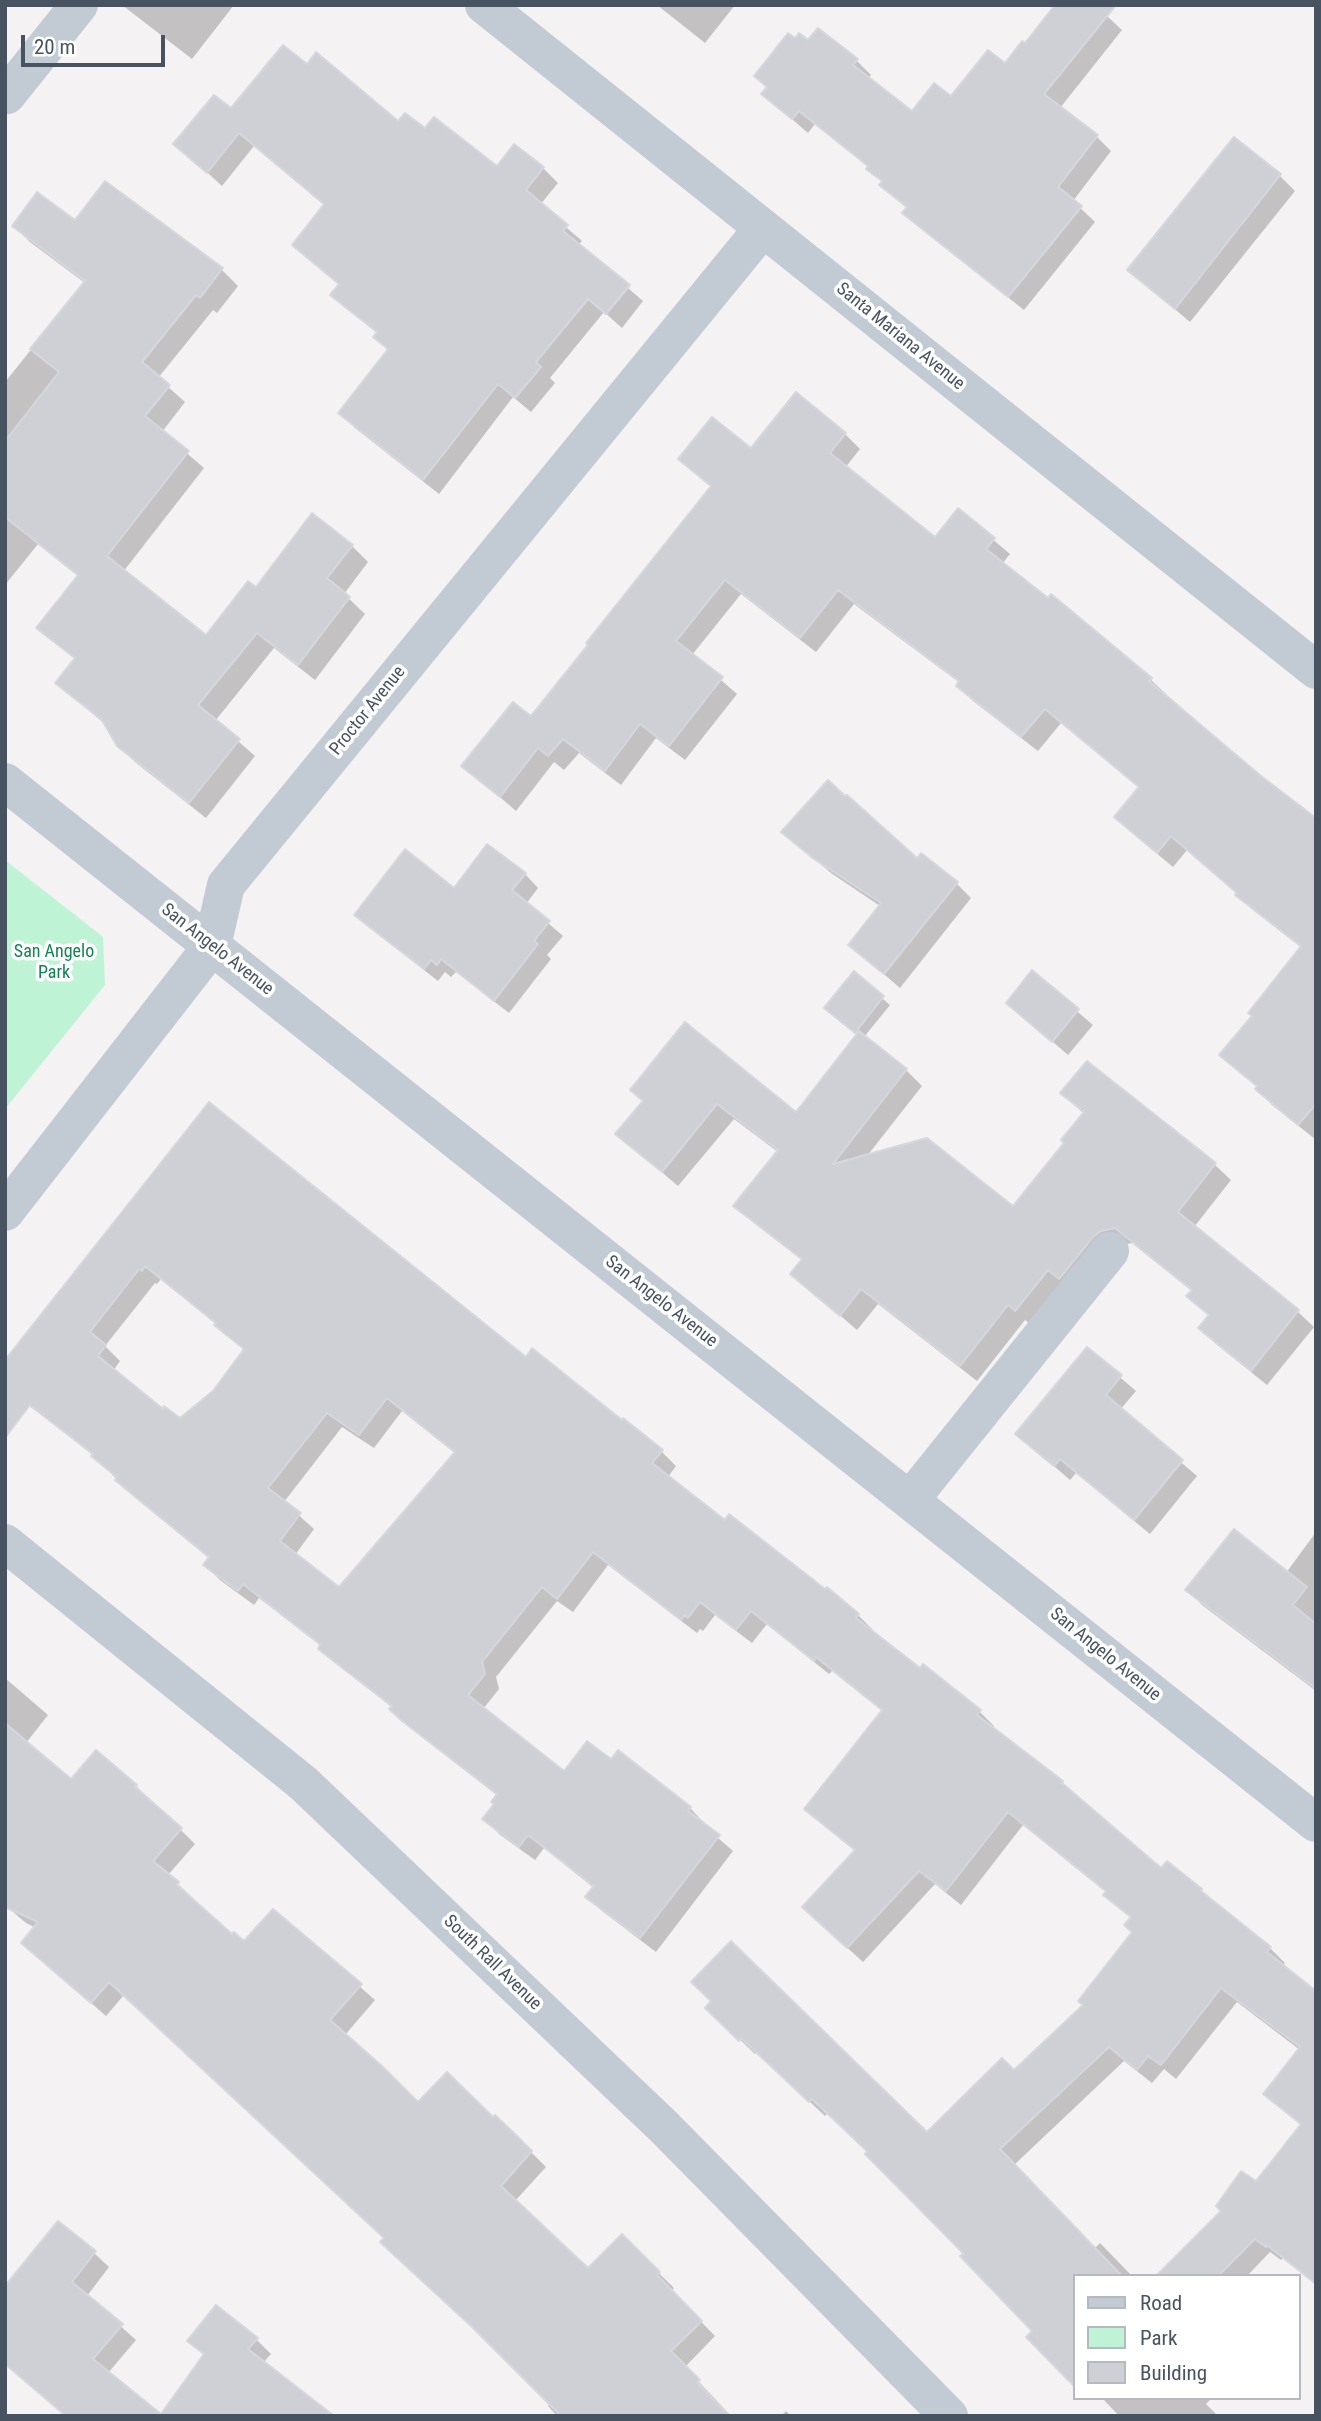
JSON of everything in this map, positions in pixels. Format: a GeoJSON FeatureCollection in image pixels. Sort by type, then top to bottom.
{"type":"FeatureCollection","features":[{"type":"Feature","properties":{"kind":"street"},"geometry":{"type":"LineString","coordinates":[[7,95],[79,5]]}},
{"type":"Feature","properties":{"kind":"street","name":"Santa Mariana Avenue"},"geometry":{"type":"LineString","coordinates":[[484,5],[1316,670]]}},
{"type":"Feature","properties":{"kind":"street","name":"Proctor Avenue"},"geometry":{"type":"LineString","coordinates":[[5,1212],[212,946],[226,885],[763,228]]}},
{"type":"Feature","properties":{"kind":"street","name":"San Angelo Avenue"},"geometry":{"type":"LineString","coordinates":[[5,782],[1316,1823]]}},
{"type":"Feature","properties":{"kind":"street"},"geometry":{"type":"LineString","coordinates":[[910,1500],[1110,1251]]}},
{"type":"Feature","properties":{"kind":"street","name":"South Rall Avenue"},"geometry":{"type":"LineString","coordinates":[[5,1543],[303,1783],[664,2127],[948,2416]]}},
{"type":"Feature","properties":{"kind":"green space","name":"San Angelo Park"},"geometry":{"type":"Polygon","coordinates":[[[5,860],[103,937],[105,985],[5,1109],[5,860]]]}},
{"type":"Feature","properties":{"kind":"building"},"geometry":{"type":"Polygon","coordinates":[[[1055,5],[1116,5],[1044,94],[1098,135],[1058,187],[1082,206],[1008,297],[902,213],[907,207],[879,185],[882,181],[866,169],[868,166],[799,111],[792,119],[761,94],[767,87],[754,76],[788,33],[795,38],[799,33],[808,40],[818,28],[858,59],[853,65],[912,111],[934,83],[951,96],[988,50],[1005,63],[1055,5]]]}},
{"type":"Feature","properties":{"kind":"building"},"geometry":{"type":"Polygon","coordinates":[[[283,45],[307,64],[316,52],[398,121],[405,113],[425,128],[434,117],[497,166],[514,144],[544,167],[526,190],[568,225],[563,231],[630,285],[606,314],[588,299],[536,362],[541,367],[515,398],[498,384],[423,480],[338,413],[388,349],[373,337],[377,332],[330,295],[339,284],[292,245],[324,204],[239,133],[207,173],[173,144],[214,95],[231,108],[283,45]]]}},
{"type":"Feature","properties":{"kind":"building"},"geometry":{"type":"Polygon","coordinates":[[[1234,137],[1281,174],[1175,309],[1127,270],[1234,137]]]}},
{"type":"Feature","properties":{"kind":"building"},"geometry":{"type":"Polygon","coordinates":[[[105,181],[223,268],[200,298],[196,295],[142,362],[170,385],[145,416],[189,451],[107,556],[206,635],[248,581],[256,587],[312,513],[353,545],[327,578],[350,597],[298,665],[257,633],[198,705],[240,739],[189,803],[117,746],[102,720],[55,683],[75,658],[36,628],[78,575],[5,517],[5,441],[59,372],[30,349],[85,281],[12,226],[37,192],[75,220],[105,181]]]}},
{"type":"Feature","properties":{"kind":"building"},"geometry":{"type":"Polygon","coordinates":[[[796,392],[846,433],[830,453],[935,537],[958,508],[995,538],[986,549],[1048,598],[1051,594],[1152,678],[1149,681],[1261,776],[1316,818],[1316,1104],[1298,1125],[1219,1055],[1252,1016],[1248,1013],[1301,946],[1235,895],[1237,893],[1171,836],[1157,853],[1114,817],[1139,787],[1045,709],[1021,737],[956,686],[959,681],[838,590],[800,638],[725,580],[676,641],[723,677],[669,746],[640,724],[605,771],[563,739],[548,756],[538,748],[500,797],[461,766],[513,702],[531,716],[711,486],[678,459],[712,417],[751,448],[796,392]]]}},
{"type":"Feature","properties":{"kind":"building"},"geometry":{"type":"Polygon","coordinates":[[[828,780],[917,858],[921,853],[958,882],[884,974],[848,945],[881,903],[814,859],[781,832],[828,780]]]}},
{"type":"Feature","properties":{"kind":"building"},"geometry":{"type":"Polygon","coordinates":[[[487,844],[526,873],[512,890],[550,921],[534,941],[538,944],[494,1001],[441,959],[437,965],[431,960],[424,969],[354,915],[405,849],[454,888],[487,844]]]}},
{"type":"Feature","properties":{"kind":"building"},"geometry":{"type":"Polygon","coordinates":[[[1032,970],[1079,1009],[1052,1042],[1006,1003],[1032,970]]]}},
{"type":"Feature","properties":{"kind":"building"},"geometry":{"type":"Polygon","coordinates":[[[854,971],[884,996],[855,1033],[824,1008],[854,971]]]}},
{"type":"Feature","properties":{"kind":"building"},"geometry":{"type":"Polygon","coordinates":[[[685,1022],[796,1112],[859,1031],[907,1069],[833,1164],[927,1138],[1013,1206],[1064,1143],[1061,1140],[1084,1112],[1060,1093],[1087,1061],[1216,1163],[1178,1212],[1299,1310],[1251,1371],[1198,1328],[1209,1315],[1186,1296],[1192,1290],[1115,1228],[1101,1231],[1093,1237],[1059,1279],[1048,1270],[1015,1311],[1008,1305],[960,1366],[861,1289],[840,1316],[790,1274],[802,1259],[733,1206],[778,1150],[717,1104],[662,1172],[615,1134],[643,1101],[630,1090],[685,1022]]]}},
{"type":"Feature","properties":{"kind":"building"},"geometry":{"type":"Polygon","coordinates":[[[209,1102],[526,1357],[532,1348],[663,1450],[652,1463],[725,1520],[729,1514],[825,1589],[827,1587],[859,1614],[856,1618],[920,1668],[923,1664],[981,1710],[977,1715],[1063,1781],[1062,1783],[1161,1868],[1167,1861],[1202,1889],[1201,1891],[1271,1947],[1267,1952],[1316,1991],[1316,2284],[1267,2245],[1266,2247],[1255,2239],[1220,2274],[1158,2274],[1221,2211],[1216,2206],[1241,2171],[1256,2181],[1301,2124],[1263,2094],[1300,2047],[1221,1988],[1161,2065],[1148,2056],[1137,2070],[1109,2047],[1000,2149],[1120,2274],[1072,2274],[1072,2384],[1026,2337],[1032,2331],[960,2256],[964,2254],[865,2154],[867,2151],[812,2099],[809,2102],[705,2008],[711,2001],[691,1982],[731,1941],[927,2132],[1002,2058],[1014,2070],[1083,2005],[1078,2001],[1132,1932],[1124,1925],[1131,1917],[1103,1895],[1106,1891],[1008,1812],[946,1891],[919,1871],[847,1948],[802,1907],[855,1850],[804,1809],[882,1710],[816,1657],[814,1661],[751,1611],[736,1630],[700,1602],[688,1618],[685,1615],[681,1620],[593,1552],[557,1599],[542,1587],[482,1662],[485,1674],[468,1695],[564,1771],[587,1741],[611,1759],[618,1750],[691,1807],[688,1811],[720,1835],[640,1938],[585,1897],[594,1886],[528,1835],[519,1847],[482,1819],[494,1804],[491,1802],[497,1794],[401,1720],[389,1709],[392,1706],[318,1649],[320,1644],[243,1584],[238,1591],[203,1565],[209,1557],[115,1480],[117,1477],[91,1456],[93,1454],[30,1405],[5,1438],[5,1360],[209,1102]],[[145,1266],[142,1271],[139,1269],[90,1332],[106,1345],[98,1356],[163,1409],[164,1406],[180,1418],[213,1391],[244,1349],[214,1325],[216,1323],[145,1266]],[[387,1398],[359,1435],[327,1413],[268,1488],[301,1513],[280,1541],[339,1587],[455,1452],[387,1398]]]}},
{"type":"Feature","properties":{"kind":"building"},"geometry":{"type":"Polygon","coordinates":[[[1087,1347],[1122,1375],[1106,1395],[1183,1460],[1134,1520],[1060,1459],[1054,1466],[1015,1434],[1087,1347]]]}},
{"type":"Feature","properties":{"kind":"building"},"geometry":{"type":"Polygon","coordinates":[[[1234,1529],[1307,1587],[1293,1605],[1316,1624],[1316,1689],[1185,1590],[1234,1529]]]}},
{"type":"Feature","properties":{"kind":"building"},"geometry":{"type":"Polygon","coordinates":[[[5,1723],[71,1779],[96,1750],[137,1785],[135,1787],[182,1828],[153,1861],[179,1882],[177,1885],[232,1934],[234,1932],[244,1941],[273,1909],[362,1984],[330,2020],[418,2102],[447,2072],[520,2139],[532,2151],[501,2186],[588,2268],[622,2234],[660,2272],[657,2275],[702,2321],[671,2351],[700,2380],[697,2382],[729,2416],[561,2416],[471,2326],[380,2242],[384,2238],[109,1982],[91,2003],[21,1943],[38,1922],[5,1907],[5,1723]]]}},
{"type":"Feature","properties":{"kind":"building"},"geometry":{"type":"Polygon","coordinates":[[[58,2221],[96,2251],[72,2282],[123,2324],[93,2359],[161,2414],[204,2354],[187,2341],[216,2305],[258,2338],[248,2349],[334,2416],[66,2416],[5,2364],[5,2286],[58,2221]]]}}]}
